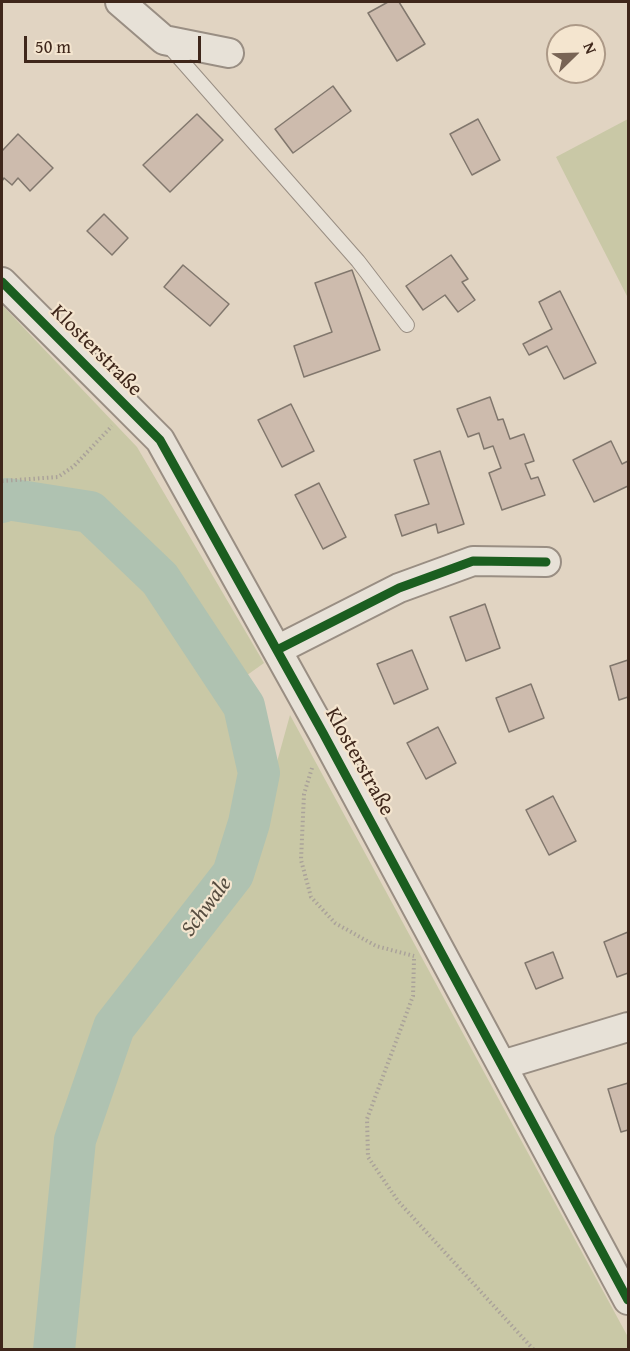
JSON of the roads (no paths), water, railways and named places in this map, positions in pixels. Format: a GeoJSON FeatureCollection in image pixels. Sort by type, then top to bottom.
{"type":"FeatureCollection","features":[{"type":"Feature","properties":{"kind":"street"},"geometry":{"type":"LineString","coordinates":[[120,2],[164,40],[229,53]]}},
{"type":"Feature","properties":{"kind":"street","name":"Klosterstraße"},"geometry":{"type":"LineString","coordinates":[[2,282],[160,440],[323,733],[424,947],[502,1065],[628,1300]]}},
{"type":"Feature","properties":{"kind":"street"},"geometry":{"type":"LineString","coordinates":[[277,650],[399,588],[473,561],[546,562]]}},
{"type":"Feature","properties":{"kind":"street"},"geometry":{"type":"LineString","coordinates":[[502,1065],[628,1027]]}},
{"type":"Feature","properties":{"kind":"lane"},"geometry":{"type":"LineString","coordinates":[[164,40],[358,261],[407,325]]}},
{"type":"Feature","properties":{"kind":"waterway","name":"Schwale"},"geometry":{"type":"LineString","coordinates":[[2,502],[7,499],[90,512],[160,579],[244,706],[259,773],[249,823],[233,874],[114,1027],[75,1140],[54,1350]]}}]}
